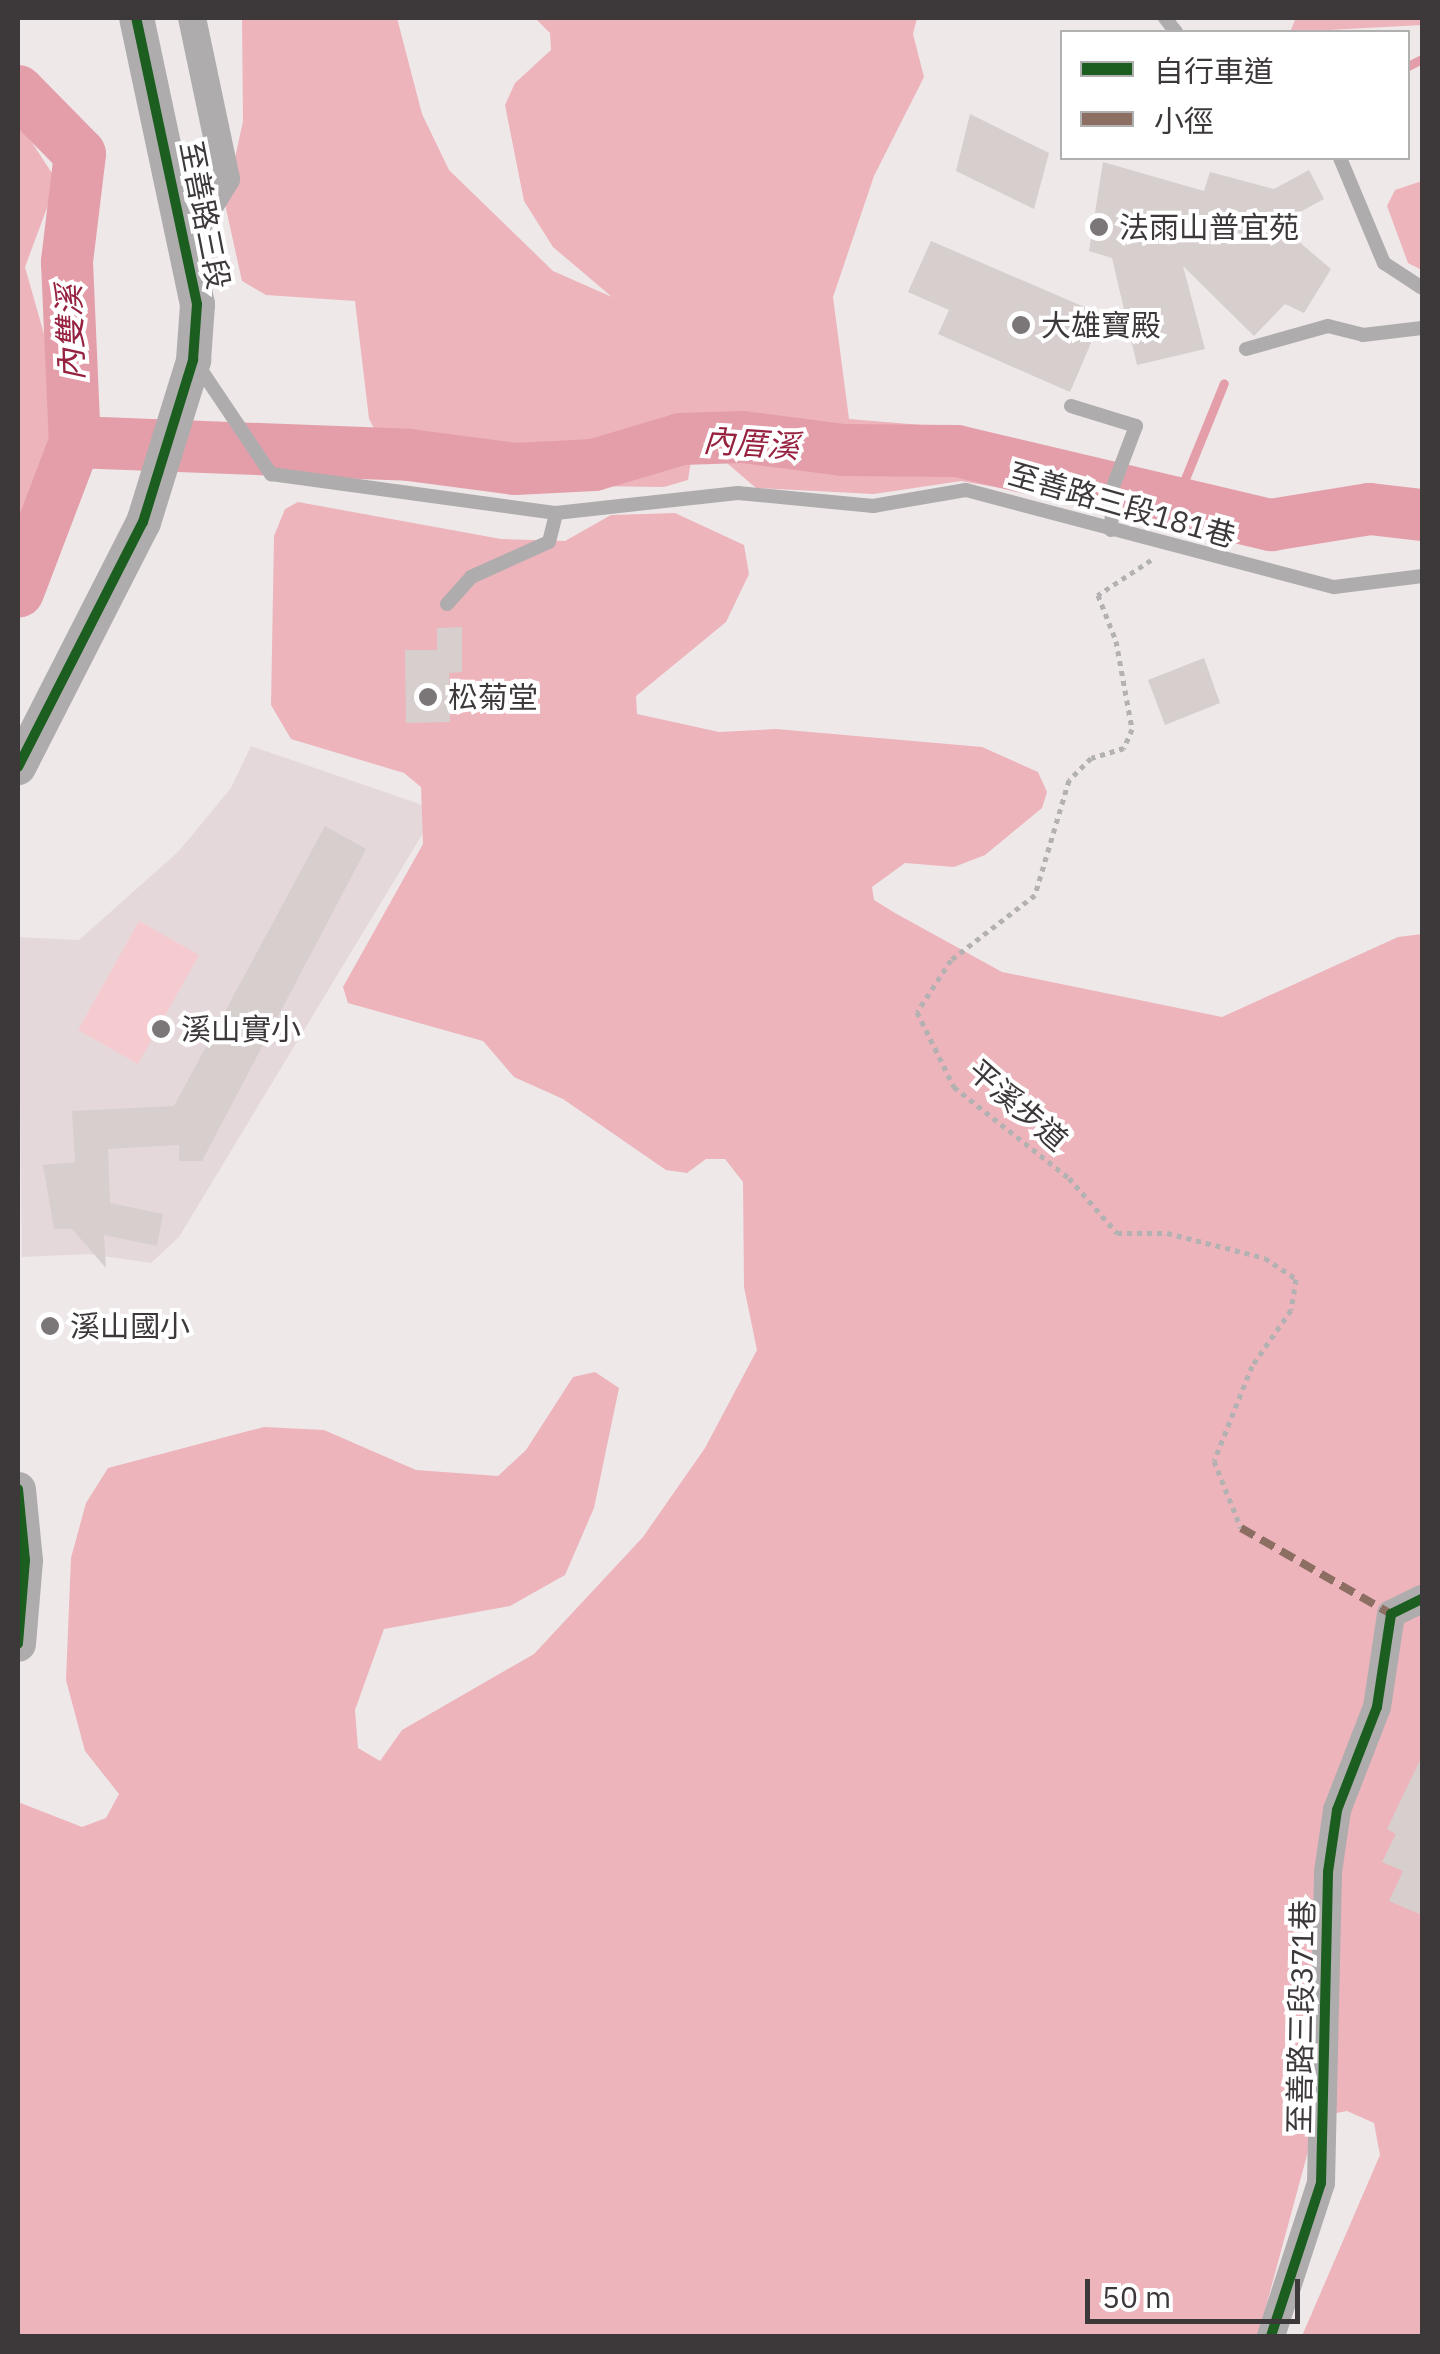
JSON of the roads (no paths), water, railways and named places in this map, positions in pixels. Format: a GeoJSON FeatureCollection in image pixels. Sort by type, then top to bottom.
{"type":"FeatureCollection","features":[{"type":"Feature","properties":{"kind":"street","name":"至善路三段"},"geometry":{"type":"LineString","coordinates":[[18,767],[163,472],[194,360],[198,304],[136,18]]}},
{"type":"Feature","properties":{"kind":"street"},"geometry":{"type":"LineString","coordinates":[[187,242],[226,178],[192,18]]}},
{"type":"Feature","properties":{"kind":"street"},"geometry":{"type":"LineString","coordinates":[[18,1488],[25,1560],[18,1644]]}},
{"type":"Feature","properties":{"kind":"street","name":"至善路三段371巷"},"geometry":{"type":"LineString","coordinates":[[1271,2336],[1321,2183],[1328,1872],[1337,1810],[1377,1707],[1391,1614],[1422,1599]]}},
{"type":"Feature","properties":{"kind":"lane"},"geometry":{"type":"LineString","coordinates":[[1341,160],[1384,264],[1422,288]]}},
{"type":"Feature","properties":{"kind":"lane"},"geometry":{"type":"LineString","coordinates":[[1246,349],[1328,326],[1363,334],[1422,328]]}},
{"type":"Feature","properties":{"kind":"lane","name":"至善路三段181巷"},"geometry":{"type":"LineString","coordinates":[[194,360],[271,474],[556,513],[738,492],[873,506],[966,490],[1170,548],[1334,587],[1422,576]]}},
{"type":"Feature","properties":{"kind":"lane"},"geometry":{"type":"LineString","coordinates":[[1072,406],[1136,426],[1113,487],[1111,530]]}},
{"type":"Feature","properties":{"kind":"lane"},"geometry":{"type":"LineString","coordinates":[[447,604],[471,577],[549,542],[556,513]]}},
{"type":"Feature","properties":{"kind":"waterway"},"geometry":{"type":"LineString","coordinates":[[1410,65],[1422,59]]}},
{"type":"Feature","properties":{"kind":"waterway","name":"內雙溪"},"geometry":{"type":"LineString","coordinates":[[18,91],[80,154],[67,262],[75,442],[18,592]]}},
{"type":"Feature","properties":{"kind":"waterway"},"geometry":{"type":"LineString","coordinates":[[1176,501],[1224,383]]}},
{"type":"Feature","properties":{"kind":"waterway","name":"內厝溪"},"geometry":{"type":"LineString","coordinates":[[75,442],[409,455],[515,469],[594,465],[681,439],[743,437],[843,450],[957,451],[1271,525],[1370,509],[1422,515]]}},
{"type":"Feature","properties":{"kind":"place","name":"法雨山普宜苑"},"geometry":{"type":"Point","coordinates":[1099,227]}},
{"type":"Feature","properties":{"kind":"place","name":"大雄寶殿"},"geometry":{"type":"Point","coordinates":[1021,325]}},
{"type":"Feature","properties":{"kind":"place","name":"松菊堂"},"geometry":{"type":"Point","coordinates":[428,697]}},
{"type":"Feature","properties":{"kind":"place","name":"溪山實小"},"geometry":{"type":"Point","coordinates":[161,1029]}},
{"type":"Feature","properties":{"kind":"place","name":"溪山國小"},"geometry":{"type":"Point","coordinates":[50,1326]}}]}
